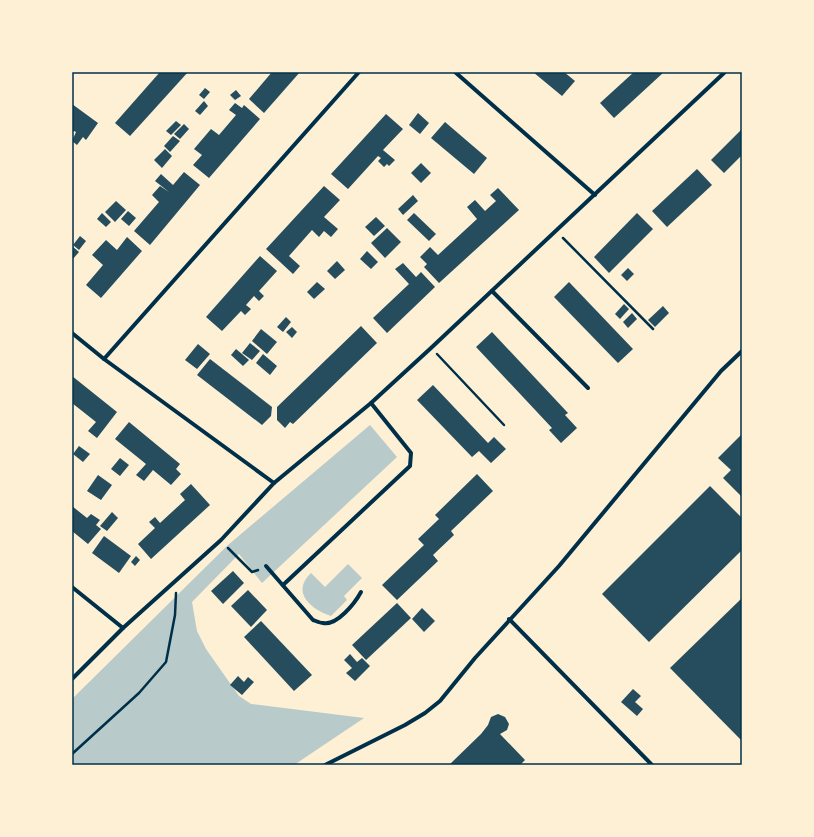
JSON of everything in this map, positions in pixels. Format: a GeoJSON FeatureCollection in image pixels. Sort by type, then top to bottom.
{"type":"FeatureCollection","features":[{"type":"Feature","properties":{"kind":"street"},"geometry":{"type":"LineString","coordinates":[[104,359],[358,72]]}},
{"type":"Feature","properties":{"kind":"street"},"geometry":{"type":"LineString","coordinates":[[455,72],[595,195]]}},
{"type":"Feature","properties":{"kind":"street"},"geometry":{"type":"LineString","coordinates":[[72,679],[123,628],[221,540],[274,483],[371,403],[725,72]]}},
{"type":"Feature","properties":{"kind":"street"},"geometry":{"type":"LineString","coordinates":[[492,291],[588,388]]}},
{"type":"Feature","properties":{"kind":"street"},"geometry":{"type":"LineString","coordinates":[[72,333],[104,359],[274,483]]}},
{"type":"Feature","properties":{"kind":"street"},"geometry":{"type":"LineString","coordinates":[[325,765],[405,725],[440,702],[475,658],[559,566],[720,371],[742,351]]}},
{"type":"Feature","properties":{"kind":"street"},"geometry":{"type":"LineString","coordinates":[[283,585],[410,466],[411,453],[371,403]]}},
{"type":"Feature","properties":{"kind":"street"},"geometry":{"type":"LineString","coordinates":[[266,566],[313,620],[324,624],[333,621],[354,604],[362,592]]}},
{"type":"Feature","properties":{"kind":"street"},"geometry":{"type":"LineString","coordinates":[[72,587],[123,628]]}},
{"type":"Feature","properties":{"kind":"street"},"geometry":{"type":"LineString","coordinates":[[510,619],[652,765]]}},
{"type":"Feature","properties":{"kind":"path"},"geometry":{"type":"LineString","coordinates":[[556,231],[652,329]]}},
{"type":"Feature","properties":{"kind":"path"},"geometry":{"type":"LineString","coordinates":[[431,348],[504,425]]}},
{"type":"Feature","properties":{"kind":"path"},"geometry":{"type":"LineString","coordinates":[[221,540],[252,572],[266,566]]}},
{"type":"Feature","properties":{"kind":"path"},"geometry":{"type":"LineString","coordinates":[[72,754],[139,693],[166,662],[175,615],[177,579]]}},
{"type":"Feature","properties":{"kind":"shaded area"},"geometry":{"type":"Polygon","coordinates":[[[370,425],[397,457],[262,583],[239,554],[192,602],[197,631],[206,649],[239,696],[251,704],[364,718],[294,765],[72,765],[72,699],[228,545],[370,425]]]}},
{"type":"Feature","properties":{"kind":"shaded area"},"geometry":{"type":"Polygon","coordinates":[[[348,564],[362,578],[344,596],[347,600],[331,616],[316,609],[310,604],[303,593],[305,580],[311,573],[325,587],[348,564]]]}},
{"type":"Feature","properties":{"kind":"building"},"geometry":{"type":"Polygon","coordinates":[[[160,72],[188,72],[130,136],[115,123],[160,72]]]}},
{"type":"Feature","properties":{"kind":"building"},"geometry":{"type":"Polygon","coordinates":[[[272,72],[300,72],[264,113],[249,99],[272,72]]]}},
{"type":"Feature","properties":{"kind":"building"},"geometry":{"type":"Polygon","coordinates":[[[533,72],[564,72],[575,81],[562,96],[533,72]]]}},
{"type":"Feature","properties":{"kind":"building"},"geometry":{"type":"Polygon","coordinates":[[[634,72],[664,72],[614,118],[600,103],[634,72]]]}},
{"type":"Feature","properties":{"kind":"building"},"geometry":{"type":"Polygon","coordinates":[[[205,88],[210,92],[204,99],[199,95],[205,88]]]}},
{"type":"Feature","properties":{"kind":"building"},"geometry":{"type":"Polygon","coordinates":[[[236,90],[241,96],[235,100],[230,95],[236,90]]]}},
{"type":"Feature","properties":{"kind":"building"},"geometry":{"type":"Polygon","coordinates":[[[204,101],[208,106],[200,115],[195,111],[204,101]]]}},
{"type":"Feature","properties":{"kind":"building"},"geometry":{"type":"Polygon","coordinates":[[[235,103],[242,108],[244,105],[260,119],[209,178],[193,165],[202,155],[194,149],[211,129],[219,135],[236,115],[229,110],[235,103]]]}},
{"type":"Feature","properties":{"kind":"building"},"geometry":{"type":"Polygon","coordinates":[[[72,104],[98,123],[86,140],[83,137],[77,145],[72,141],[76,132],[74,131],[72,133],[72,104]]]}},
{"type":"Feature","properties":{"kind":"building"},"geometry":{"type":"Polygon","coordinates":[[[418,113],[429,123],[420,134],[409,125],[418,113]]]}},
{"type":"Feature","properties":{"kind":"building"},"geometry":{"type":"Polygon","coordinates":[[[386,114],[403,129],[383,150],[395,160],[389,166],[387,164],[384,167],[378,161],[381,158],[378,156],[348,189],[331,174],[386,114]]]}},
{"type":"Feature","properties":{"kind":"building"},"geometry":{"type":"Polygon","coordinates":[[[176,121],[181,125],[171,135],[166,131],[176,121]]]}},
{"type":"Feature","properties":{"kind":"building"},"geometry":{"type":"Polygon","coordinates":[[[445,122],[487,158],[474,174],[431,138],[445,122]]]}},
{"type":"Feature","properties":{"kind":"building"},"geometry":{"type":"Polygon","coordinates":[[[184,124],[189,129],[180,139],[174,134],[184,124]]]}},
{"type":"Feature","properties":{"kind":"building"},"geometry":{"type":"Polygon","coordinates":[[[742,129],[742,155],[724,173],[711,160],[742,129]]]}},
{"type":"Feature","properties":{"kind":"building"},"geometry":{"type":"Polygon","coordinates":[[[173,136],[180,141],[170,152],[164,146],[173,136]]]}},
{"type":"Feature","properties":{"kind":"building"},"geometry":{"type":"Polygon","coordinates":[[[165,149],[172,156],[162,168],[154,160],[165,149]]]}},
{"type":"Feature","properties":{"kind":"building"},"geometry":{"type":"Polygon","coordinates":[[[421,163],[431,173],[421,183],[411,173],[421,163]]]}},
{"type":"Feature","properties":{"kind":"building"},"geometry":{"type":"Polygon","coordinates":[[[697,169],[712,185],[667,227],[652,211],[697,169]]]}},
{"type":"Feature","properties":{"kind":"building"},"geometry":{"type":"Polygon","coordinates":[[[184,172],[200,185],[150,245],[134,231],[159,202],[152,195],[160,186],[169,192],[155,181],[161,174],[173,185],[184,172]]]}},
{"type":"Feature","properties":{"kind":"building"},"geometry":{"type":"Polygon","coordinates":[[[324,186],[340,200],[324,217],[338,229],[331,237],[324,231],[319,237],[312,230],[289,256],[300,266],[293,274],[266,249],[324,186]]]}},
{"type":"Feature","properties":{"kind":"building"},"geometry":{"type":"Polygon","coordinates":[[[498,188],[519,210],[439,283],[424,267],[427,264],[420,257],[430,247],[438,255],[477,219],[467,207],[475,200],[485,211],[496,201],[490,195],[498,188]]]}},
{"type":"Feature","properties":{"kind":"building"},"geometry":{"type":"Polygon","coordinates":[[[413,195],[418,201],[403,215],[398,209],[413,195]]]}},
{"type":"Feature","properties":{"kind":"building"},"geometry":{"type":"Polygon","coordinates":[[[116,201],[126,210],[115,222],[105,212],[116,201]]]}},
{"type":"Feature","properties":{"kind":"building"},"geometry":{"type":"Polygon","coordinates":[[[128,211],[136,218],[129,226],[121,219],[128,211]]]}},
{"type":"Feature","properties":{"kind":"building"},"geometry":{"type":"Polygon","coordinates":[[[102,213],[111,222],[106,227],[97,219],[102,213]]]}},
{"type":"Feature","properties":{"kind":"building"},"geometry":{"type":"Polygon","coordinates":[[[414,213],[436,234],[429,241],[407,220],[414,213]]]}},
{"type":"Feature","properties":{"kind":"building"},"geometry":{"type":"Polygon","coordinates":[[[637,213],[653,229],[609,273],[594,257],[637,213]]]}},
{"type":"Feature","properties":{"kind":"building"},"geometry":{"type":"Polygon","coordinates":[[[376,217],[385,226],[374,236],[365,227],[376,217]]]}},
{"type":"Feature","properties":{"kind":"building"},"geometry":{"type":"Polygon","coordinates":[[[387,228],[401,242],[385,258],[371,243],[387,228]]]}},
{"type":"Feature","properties":{"kind":"building"},"geometry":{"type":"Polygon","coordinates":[[[80,236],[86,241],[79,250],[73,245],[80,236]]]}},
{"type":"Feature","properties":{"kind":"building"},"geometry":{"type":"Polygon","coordinates":[[[127,237],[142,251],[101,298],[86,285],[103,265],[92,255],[106,240],[117,250],[127,237]]]}},
{"type":"Feature","properties":{"kind":"building"},"geometry":{"type":"Polygon","coordinates":[[[72,246],[79,252],[72,260],[72,246]]]}},
{"type":"Feature","properties":{"kind":"building"},"geometry":{"type":"Polygon","coordinates":[[[367,251],[378,262],[371,269],[360,259],[367,251]]]}},
{"type":"Feature","properties":{"kind":"building"},"geometry":{"type":"Polygon","coordinates":[[[260,256],[277,271],[259,291],[264,296],[259,301],[254,296],[246,305],[251,309],[245,315],[241,311],[222,331],[206,317],[260,256]]]}},
{"type":"Feature","properties":{"kind":"building"},"geometry":{"type":"Polygon","coordinates":[[[337,261],[345,270],[335,279],[327,271],[337,261]]]}},
{"type":"Feature","properties":{"kind":"building"},"geometry":{"type":"Polygon","coordinates":[[[403,263],[416,277],[421,272],[435,287],[387,333],[373,318],[409,284],[395,269],[403,263]]]}},
{"type":"Feature","properties":{"kind":"building"},"geometry":{"type":"Polygon","coordinates":[[[628,268],[634,274],[627,281],[621,275],[628,268]]]}},
{"type":"Feature","properties":{"kind":"building"},"geometry":{"type":"Polygon","coordinates":[[[317,282],[325,289],[314,299],[307,292],[317,282]]]}},
{"type":"Feature","properties":{"kind":"building"},"geometry":{"type":"Polygon","coordinates":[[[569,282],[633,349],[618,363],[554,297],[569,282]]]}},
{"type":"Feature","properties":{"kind":"building"},"geometry":{"type":"Polygon","coordinates":[[[624,304],[629,309],[620,319],[615,314],[624,304]]]}},
{"type":"Feature","properties":{"kind":"building"},"geometry":{"type":"Polygon","coordinates":[[[663,306],[669,313],[655,327],[648,320],[663,306]]]}},
{"type":"Feature","properties":{"kind":"building"},"geometry":{"type":"Polygon","coordinates":[[[632,313],[637,319],[628,328],[623,322],[632,313]]]}},
{"type":"Feature","properties":{"kind":"building"},"geometry":{"type":"Polygon","coordinates":[[[286,317],[291,322],[283,332],[277,327],[286,317]]]}},
{"type":"Feature","properties":{"kind":"building"},"geometry":{"type":"Polygon","coordinates":[[[361,326],[377,343],[293,424],[290,422],[285,428],[277,420],[277,407],[361,326]]]}},
{"type":"Feature","properties":{"kind":"building"},"geometry":{"type":"Polygon","coordinates":[[[292,327],[297,332],[292,338],[286,332],[292,327]]]}},
{"type":"Feature","properties":{"kind":"building"},"geometry":{"type":"Polygon","coordinates":[[[261,329],[277,342],[267,354],[252,341],[261,329]]]}},
{"type":"Feature","properties":{"kind":"building"},"geometry":{"type":"Polygon","coordinates":[[[492,332],[568,413],[565,415],[577,428],[561,443],[549,430],[552,428],[476,347],[492,332]]]}},
{"type":"Feature","properties":{"kind":"building"},"geometry":{"type":"Polygon","coordinates":[[[250,343],[260,351],[252,360],[242,353],[250,343]]]}},
{"type":"Feature","properties":{"kind":"building"},"geometry":{"type":"Polygon","coordinates":[[[198,344],[210,354],[197,369],[185,360],[198,344]]]}},
{"type":"Feature","properties":{"kind":"building"},"geometry":{"type":"Polygon","coordinates":[[[236,349],[249,360],[243,366],[231,355],[236,349]]]}},
{"type":"Feature","properties":{"kind":"building"},"geometry":{"type":"Polygon","coordinates":[[[263,354],[277,366],[270,375],[256,363],[263,354]]]}},
{"type":"Feature","properties":{"kind":"building"},"geometry":{"type":"Polygon","coordinates":[[[210,359],[272,407],[271,416],[262,425],[197,375],[210,359]]]}},
{"type":"Feature","properties":{"kind":"building"},"geometry":{"type":"Polygon","coordinates":[[[72,376],[117,412],[97,438],[88,431],[96,422],[72,403],[72,376]]]}},
{"type":"Feature","properties":{"kind":"building"},"geometry":{"type":"Polygon","coordinates":[[[433,385],[488,443],[494,437],[506,449],[491,463],[479,451],[472,457],[417,400],[433,385]]]}},
{"type":"Feature","properties":{"kind":"building"},"geometry":{"type":"Polygon","coordinates":[[[129,422],[180,464],[176,469],[181,474],[171,485],[153,470],[144,481],[136,475],[146,464],[115,439],[129,422]]]}},
{"type":"Feature","properties":{"kind":"building"},"geometry":{"type":"Polygon","coordinates":[[[742,434],[742,497],[723,478],[731,470],[718,458],[742,434]]]}},
{"type":"Feature","properties":{"kind":"building"},"geometry":{"type":"Polygon","coordinates":[[[79,446],[90,454],[83,462],[73,454],[79,446]]]}},
{"type":"Feature","properties":{"kind":"building"},"geometry":{"type":"Polygon","coordinates":[[[120,458],[129,465],[120,476],[111,469],[120,458]]]}},
{"type":"Feature","properties":{"kind":"building"},"geometry":{"type":"Polygon","coordinates":[[[477,474],[493,491],[451,531],[454,535],[433,555],[438,561],[397,600],[382,585],[424,545],[418,539],[439,519],[435,515],[477,474]]]}},
{"type":"Feature","properties":{"kind":"building"},"geometry":{"type":"Polygon","coordinates":[[[98,475],[112,485],[101,500],[87,491],[98,475]]]}},
{"type":"Feature","properties":{"kind":"building"},"geometry":{"type":"Polygon","coordinates":[[[191,484],[210,505],[151,559],[138,544],[155,528],[149,522],[155,517],[160,523],[185,500],[180,494],[191,484]]]}},
{"type":"Feature","properties":{"kind":"building"},"geometry":{"type":"Polygon","coordinates":[[[710,486],[742,518],[742,550],[649,642],[602,594],[710,486]]]}},
{"type":"Feature","properties":{"kind":"building"},"geometry":{"type":"Polygon","coordinates":[[[72,506],[87,518],[91,514],[100,520],[96,525],[101,529],[88,544],[72,531],[72,506]]]}},
{"type":"Feature","properties":{"kind":"building"},"geometry":{"type":"Polygon","coordinates":[[[112,512],[118,518],[107,531],[100,526],[112,512]]]}},
{"type":"Feature","properties":{"kind":"building"},"geometry":{"type":"Polygon","coordinates":[[[104,536],[131,556],[119,573],[92,553],[104,536]]]}},
{"type":"Feature","properties":{"kind":"building"},"geometry":{"type":"Polygon","coordinates":[[[136,556],[140,560],[135,566],[131,562],[136,556]]]}},
{"type":"Feature","properties":{"kind":"building"},"geometry":{"type":"Polygon","coordinates":[[[233,571],[244,583],[223,604],[211,591],[233,571]]]}},
{"type":"Feature","properties":{"kind":"building"},"geometry":{"type":"Polygon","coordinates":[[[248,590],[267,610],[251,627],[231,606],[248,590]]]}},
{"type":"Feature","properties":{"kind":"building"},"geometry":{"type":"Polygon","coordinates":[[[742,598],[742,741],[670,668],[742,598]]]}},
{"type":"Feature","properties":{"kind":"building"},"geometry":{"type":"Polygon","coordinates":[[[397,603],[411,618],[366,660],[352,645],[397,603]]]}},
{"type":"Feature","properties":{"kind":"building"},"geometry":{"type":"Polygon","coordinates":[[[422,608],[435,621],[424,632],[412,619],[422,608]]]}},
{"type":"Feature","properties":{"kind":"building"},"geometry":{"type":"Polygon","coordinates":[[[261,621],[312,675],[294,691],[244,637],[261,621]]]}},
{"type":"Feature","properties":{"kind":"building"},"geometry":{"type":"Polygon","coordinates":[[[350,654],[357,662],[362,658],[370,666],[355,681],[346,673],[352,668],[344,660],[350,654]]]}},
{"type":"Feature","properties":{"kind":"building"},"geometry":{"type":"Polygon","coordinates":[[[238,676],[244,682],[248,677],[254,682],[242,695],[230,685],[238,676]]]}},
{"type":"Feature","properties":{"kind":"building"},"geometry":{"type":"Polygon","coordinates":[[[633,689],[641,696],[635,702],[643,709],[637,716],[621,702],[633,689]]]}},
{"type":"Feature","properties":{"kind":"building"},"geometry":{"type":"Polygon","coordinates":[[[498,714],[505,717],[509,724],[507,730],[500,734],[525,760],[520,765],[449,765],[481,734],[488,725],[491,717],[498,714]]]}}]}
